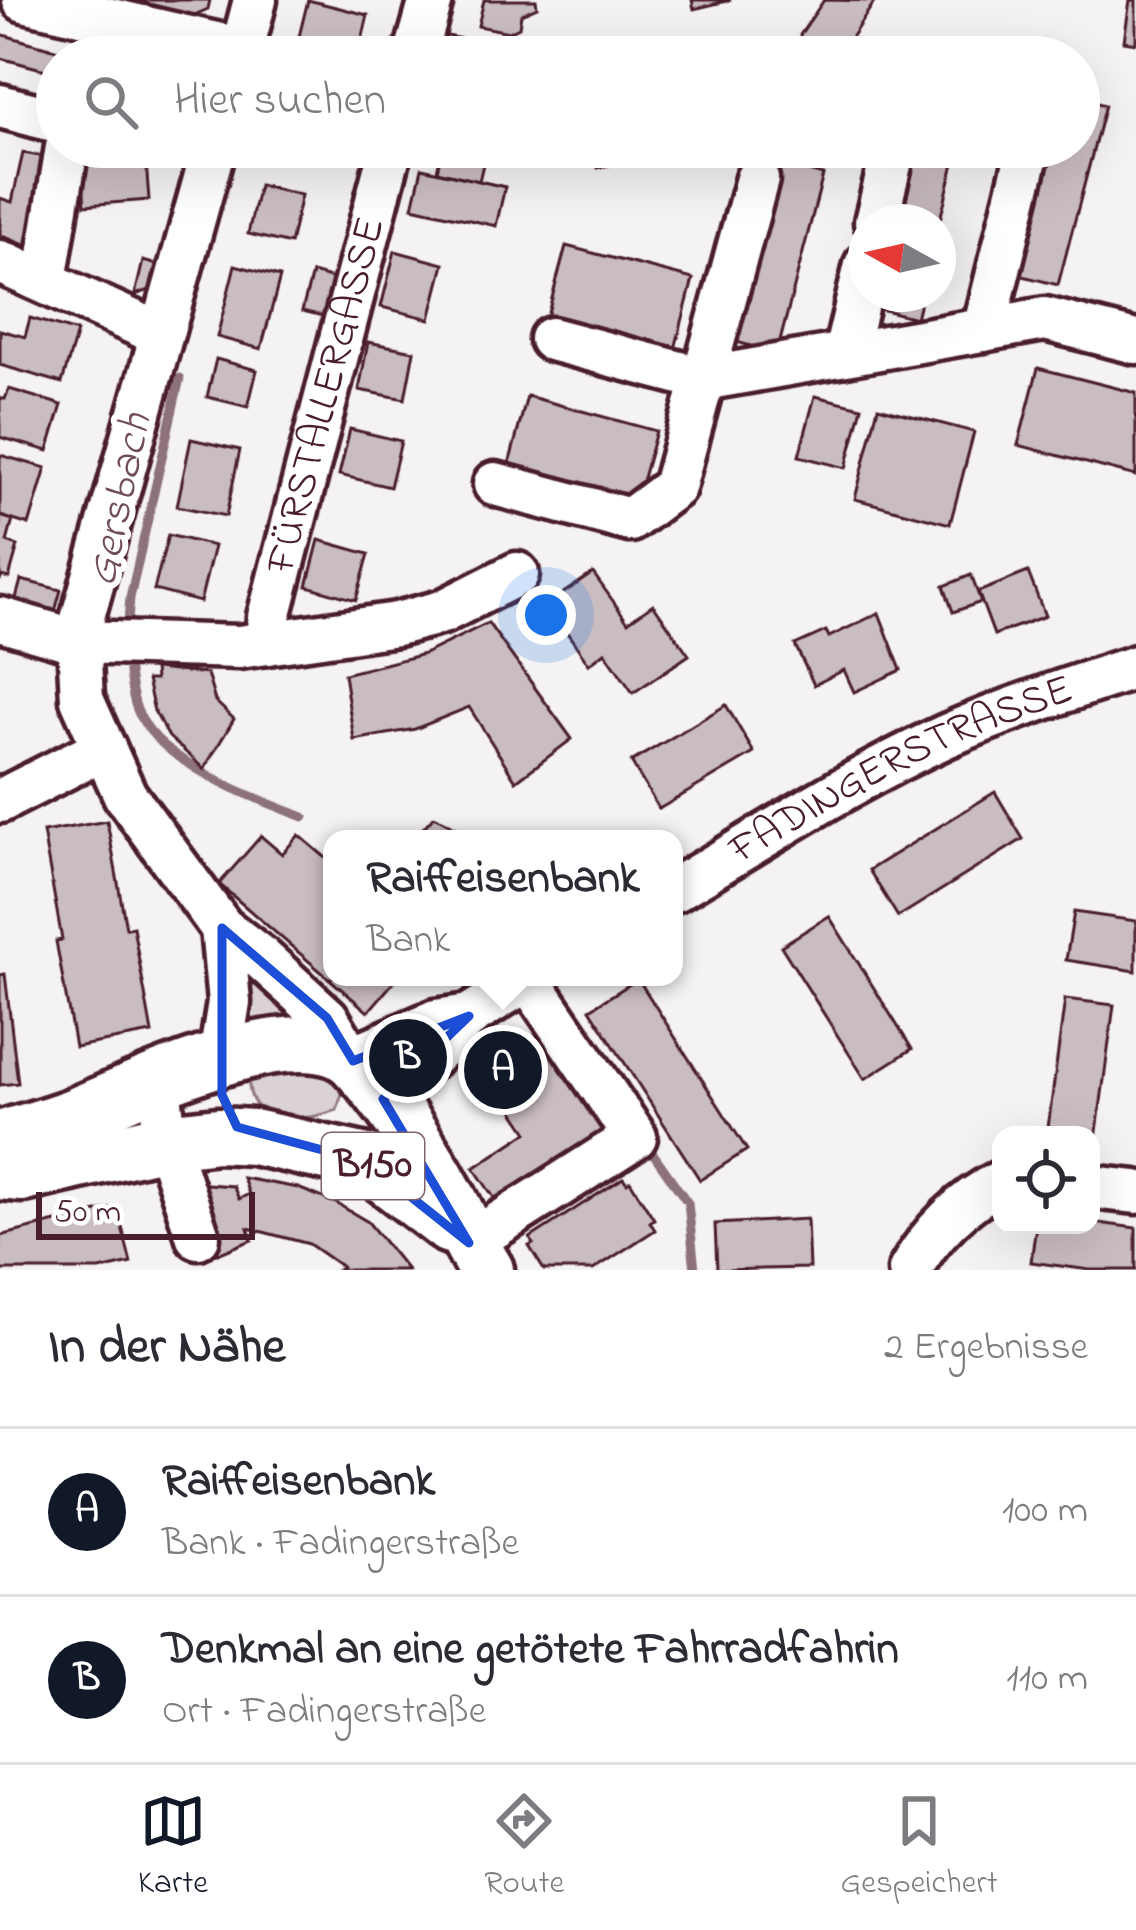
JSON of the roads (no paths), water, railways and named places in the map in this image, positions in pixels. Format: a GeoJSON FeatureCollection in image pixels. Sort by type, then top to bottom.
{"type":"FeatureCollection","features":[{"type":"Feature","properties":{"kind":"main road","name":"B150"},"geometry":{"type":"LineString","coordinates":[[1,1172],[23,1174],[161,1113],[220,1058],[284,1046],[320,1046],[367,1079],[450,1200],[478,1257]]}},
{"type":"Feature","properties":{"kind":"main road"},"geometry":{"type":"LineString","coordinates":[[220,1058],[241,1125],[330,1122],[367,1079]]}},
{"type":"Feature","properties":{"kind":"main road","name":"B150"},"geometry":{"type":"LineString","coordinates":[[0,1139],[59,1121],[161,1113],[218,1135],[241,1125],[367,1162],[428,1205],[478,1257]]}},
{"type":"Feature","properties":{"kind":"street"},"geometry":{"type":"LineString","coordinates":[[24,0],[169,36]]}},
{"type":"Feature","properties":{"kind":"street"},"geometry":{"type":"LineString","coordinates":[[246,36],[255,0]]}},
{"type":"Feature","properties":{"kind":"street"},"geometry":{"type":"LineString","coordinates":[[421,36],[430,0]]}},
{"type":"Feature","properties":{"kind":"street"},"geometry":{"type":"LineString","coordinates":[[0,106],[36,116]]}},
{"type":"Feature","properties":{"kind":"street"},"geometry":{"type":"LineString","coordinates":[[45,280],[64,168]]}},
{"type":"Feature","properties":{"kind":"street"},"geometry":{"type":"LineString","coordinates":[[208,168],[79,642],[82,699],[125,795],[221,928],[327,1018],[367,1079],[440,1048],[469,1016],[517,986]]}},
{"type":"Feature","properties":{"kind":"street","name":"FÜRSTALLERGASSE"},"geometry":{"type":"LineString","coordinates":[[267,643],[290,530],[385,168]]}},
{"type":"Feature","properties":{"kind":"street"},"geometry":{"type":"LineString","coordinates":[[880,204],[888,168]]}},
{"type":"Feature","properties":{"kind":"street"},"geometry":{"type":"LineString","coordinates":[[984,329],[1024,168]]}},
{"type":"Feature","properties":{"kind":"street"},"geometry":{"type":"LineString","coordinates":[[495,484],[630,520],[674,487],[757,178]]}},
{"type":"Feature","properties":{"kind":"street"},"geometry":{"type":"LineString","coordinates":[[0,262],[160,334]]}},
{"type":"Feature","properties":{"kind":"street"},"geometry":{"type":"LineString","coordinates":[[845,354],[855,312]]}},
{"type":"Feature","properties":{"kind":"street"},"geometry":{"type":"LineString","coordinates":[[551,339],[703,379],[1045,319],[1136,342]]}},
{"type":"Feature","properties":{"kind":"street","name":"FÜRSTALLERGASSE"},"geometry":{"type":"LineString","coordinates":[[0,619],[79,642],[239,646],[397,624],[442,612],[517,574]]}},
{"type":"Feature","properties":{"kind":"street","name":"FADINGERSTRASSE"},"geometry":{"type":"LineString","coordinates":[[683,885],[944,737],[1136,667]]}},
{"type":"Feature","properties":{"kind":"street"},"geometry":{"type":"LineString","coordinates":[[0,801],[104,748]]}},
{"type":"Feature","properties":{"kind":"street"},"geometry":{"type":"LineString","coordinates":[[220,1058],[229,1002],[221,928]]}},
{"type":"Feature","properties":{"kind":"street"},"geometry":{"type":"LineString","coordinates":[[478,1257],[635,1137],[535,986]]}},
{"type":"Feature","properties":{"kind":"street"},"geometry":{"type":"LineString","coordinates":[[161,1113],[198,1237]]}},
{"type":"Feature","properties":{"kind":"street"},"geometry":{"type":"LineString","coordinates":[[910,1270],[972,1196],[992,1186]]}},
{"type":"Feature","properties":{"kind":"street"},"geometry":{"type":"LineString","coordinates":[[1100,1188],[1136,1192]]}},
{"type":"Feature","properties":{"kind":"waterway","name":"Gersbach"},"geometry":{"type":"LineString","coordinates":[[127,631],[130,598],[180,378]]}},
{"type":"Feature","properties":{"kind":"waterway","name":"Gersbach"},"geometry":{"type":"LineString","coordinates":[[127,659],[139,714],[168,749],[212,778],[304,817]]}},
{"type":"Feature","properties":{"kind":"waterway","name":"Gersbach"},"geometry":{"type":"LineString","coordinates":[[645,1142],[688,1203],[695,1270]]}},
{"type":"Feature","properties":{"kind":"place","name":"Denkmal an eine getötete Fahrradfahrin"},"geometry":{"type":"Point","coordinates":[408,1058]}},
{"type":"Feature","properties":{"kind":"place","name":"Raiffeisenbank"},"geometry":{"type":"Point","coordinates":[503,1070]}}]}
